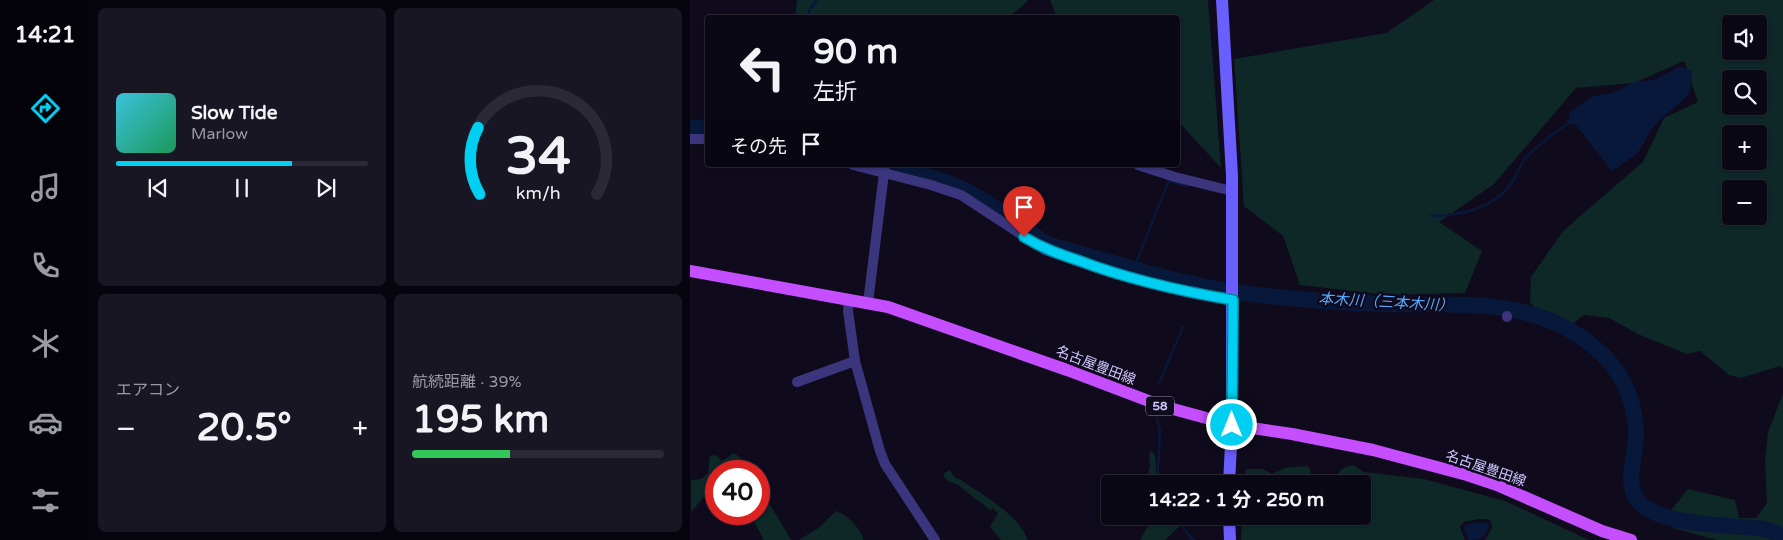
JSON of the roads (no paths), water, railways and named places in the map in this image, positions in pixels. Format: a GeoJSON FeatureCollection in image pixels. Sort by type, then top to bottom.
{"type":"FeatureCollection","features":[{"type":"Feature","properties":{"kind":"main road","name":"名古屋豊田線"},"geometry":{"type":"LineString","coordinates":[[690,271],[849,299],[908,313],[1162,406],[1232,425],[1292,434],[1373,450],[1467,475],[1497,485],[1602,531],[1631,540]]}},
{"type":"Feature","properties":{"kind":"street"},"geometry":{"type":"LineString","coordinates":[[1222,0],[1232,191],[1232,425],[1229,475]]}},
{"type":"Feature","properties":{"kind":"street"},"geometry":{"type":"LineString","coordinates":[[690,139],[705,138]]}},
{"type":"Feature","properties":{"kind":"street"},"geometry":{"type":"LineString","coordinates":[[868,167],[884,169],[961,195],[1045,250],[1112,273],[1182,291],[1233,300]]}},
{"type":"Feature","properties":{"kind":"street"},"geometry":{"type":"LineString","coordinates":[[1144,167],[1175,177],[1232,191]]}},
{"type":"Feature","properties":{"kind":"street"},"geometry":{"type":"LineString","coordinates":[[868,303],[884,169]]}},
{"type":"Feature","properties":{"kind":"street"},"geometry":{"type":"LineString","coordinates":[[849,299],[848,311],[855,360],[880,451],[886,464],[935,540]]}},
{"type":"Feature","properties":{"kind":"street"},"geometry":{"type":"LineString","coordinates":[[797,382],[855,360]]}},
{"type":"Feature","properties":{"kind":"street"},"geometry":{"type":"LineString","coordinates":[[1229,525],[1230,540]]}},
{"type":"Feature","properties":{"kind":"water"},"geometry":{"type":"Polygon","coordinates":[[[1678,67],[1692,71],[1690,91],[1652,129],[1637,154],[1612,171],[1575,124],[1572,126],[1567,120],[1570,117],[1569,113],[1593,96],[1613,93],[1635,82],[1654,80],[1678,67]]]}},
{"type":"Feature","properties":{"kind":"water"},"geometry":{"type":"Polygon","coordinates":[[[1479,522],[1489,523],[1487,531],[1481,538],[1469,540],[1464,529],[1465,525],[1479,522]]]}},
{"type":"Feature","properties":{"kind":"waterway"},"geometry":{"type":"LineString","coordinates":[[809,15],[810,9],[817,0]]}},
{"type":"Feature","properties":{"kind":"waterway"},"geometry":{"type":"LineString","coordinates":[[1431,216],[1474,210],[1494,200],[1510,185],[1530,154],[1570,122]]}},
{"type":"Feature","properties":{"kind":"waterway","name":"本木川（三本木川）"},"geometry":{"type":"LineString","coordinates":[[690,128],[705,128]]}},
{"type":"Feature","properties":{"kind":"waterway","name":"本木川（三本木川）"},"geometry":{"type":"LineString","coordinates":[[886,167],[926,176],[963,189],[1024,227],[1045,243],[1178,281],[1273,297],[1384,304],[1476,305],[1521,311],[1543,318],[1580,336],[1594,347],[1606,358],[1624,383],[1630,398],[1636,433],[1631,480],[1632,489],[1642,505],[1654,512],[1683,521],[1763,529],[1783,536]]}},
{"type":"Feature","properties":{"kind":"waterway"},"geometry":{"type":"LineString","coordinates":[[1134,268],[1168,183],[1170,181],[1187,186]]}},
{"type":"Feature","properties":{"kind":"waterway"},"geometry":{"type":"LineString","coordinates":[[1159,383],[1183,327]]}},
{"type":"Feature","properties":{"kind":"waterway"},"geometry":{"type":"LineString","coordinates":[[1157,418],[1160,432],[1158,475]]}},
{"type":"Feature","properties":{"kind":"waterway"},"geometry":{"type":"LineString","coordinates":[[1182,525],[1189,536],[1194,540]]}}]}
